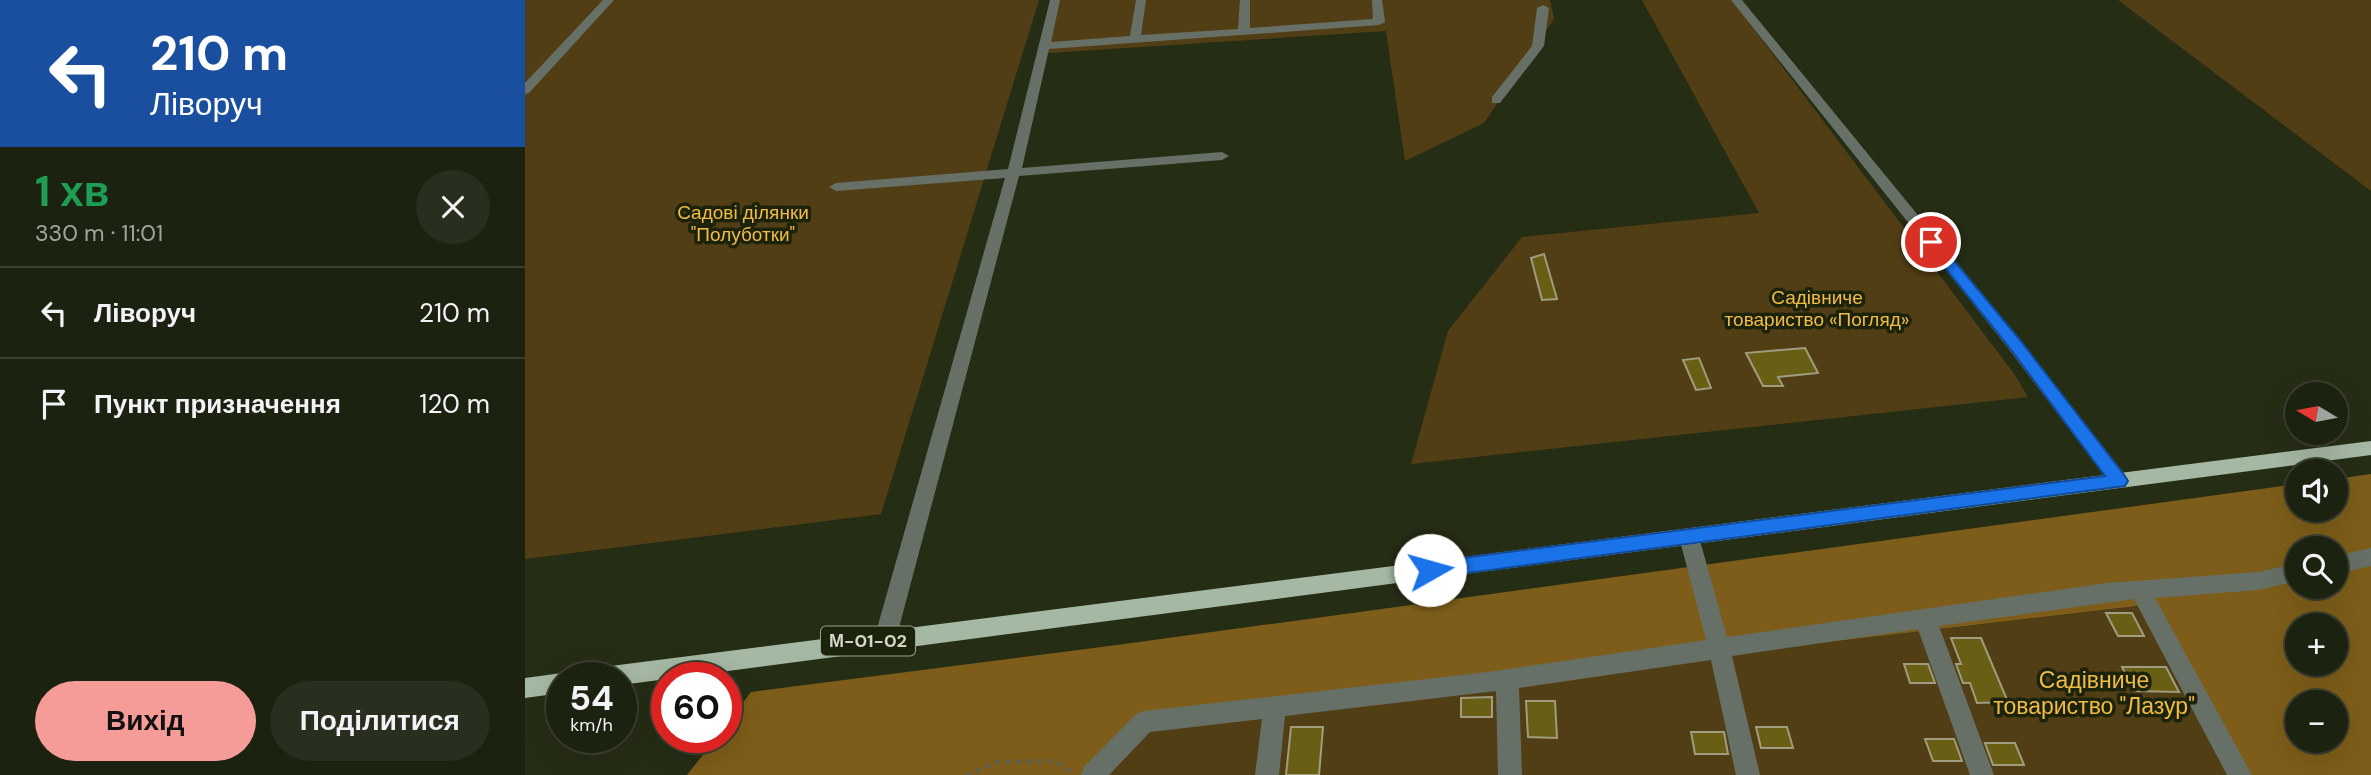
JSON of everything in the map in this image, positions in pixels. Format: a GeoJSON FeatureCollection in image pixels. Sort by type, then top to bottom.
{"type":"FeatureCollection","features":[{"type":"Feature","properties":{"kind":"main road","name":"М-01-02"},"geometry":{"type":"LineString","coordinates":[[637,672],[2371,448]]}},
{"type":"Feature","properties":{"kind":"main road"},"geometry":{"type":"LineString","coordinates":[[525,688],[546,685]]}},
{"type":"Feature","properties":{"kind":"street"},"geometry":{"type":"LineString","coordinates":[[525,90],[609,0]]}},
{"type":"Feature","properties":{"kind":"street"},"geometry":{"type":"LineString","coordinates":[[885,639],[1014,173],[1055,0]]}},
{"type":"Feature","properties":{"kind":"street"},"geometry":{"type":"LineString","coordinates":[[1135,40],[1141,0]]}},
{"type":"Feature","properties":{"kind":"street"},"geometry":{"type":"LineString","coordinates":[[1244,32],[1245,0]]}},
{"type":"Feature","properties":{"kind":"street"},"geometry":{"type":"LineString","coordinates":[[1043,46],[1379,22],[1377,0]]}},
{"type":"Feature","properties":{"kind":"street"},"geometry":{"type":"LineString","coordinates":[[1737,0],[2014,344],[2119,481]]}},
{"type":"Feature","properties":{"kind":"street"},"geometry":{"type":"LineString","coordinates":[[1496,100],[1538,46],[1543,8]]}},
{"type":"Feature","properties":{"kind":"street"},"geometry":{"type":"LineString","coordinates":[[836,187],[1222,156]]}},
{"type":"Feature","properties":{"kind":"street"},"geometry":{"type":"LineString","coordinates":[[1689,537],[1719,647],[1748,775]]}},
{"type":"Feature","properties":{"kind":"street"},"geometry":{"type":"LineString","coordinates":[[2348,562],[2371,557]]}},
{"type":"Feature","properties":{"kind":"street"},"geometry":{"type":"LineString","coordinates":[[1093,775],[1144,722],[1507,679],[2139,589],[2258,580],[2285,575]]}},
{"type":"Feature","properties":{"kind":"street"},"geometry":{"type":"LineString","coordinates":[[2139,589],[2240,775]]}},
{"type":"Feature","properties":{"kind":"street"},"geometry":{"type":"LineString","coordinates":[[1926,618],[1982,775]]}},
{"type":"Feature","properties":{"kind":"street"},"geometry":{"type":"LineString","coordinates":[[1507,679],[1510,775]]}},
{"type":"Feature","properties":{"kind":"street"},"geometry":{"type":"LineString","coordinates":[[1266,775],[1275,706]]}},
{"type":"Feature","properties":{"kind":"path"},"geometry":{"type":"LineString","coordinates":[[966,775],[998,762],[1054,761],[1075,775]]}},
{"type":"Feature","properties":{"kind":"green space","name":"Садові ділянки \"Полуботки\""},"geometry":{"type":"Polygon","coordinates":[[[525,0],[1039,0],[881,514],[525,559],[525,0]]]}},
{"type":"Feature","properties":{"kind":"green space"},"geometry":{"type":"Polygon","coordinates":[[[1057,0],[1550,0],[1554,19],[1484,123],[1405,161],[1386,31],[1048,53],[1044,44],[1057,0]]]}},
{"type":"Feature","properties":{"kind":"green space","name":"Садівниче товариство «Погляд»"},"geometry":{"type":"Polygon","coordinates":[[[1642,0],[1732,0],[2015,375],[2028,397],[1411,464],[1448,331],[1522,237],[1759,213],[1642,0]]]}},
{"type":"Feature","properties":{"kind":"green space"},"geometry":{"type":"Polygon","coordinates":[[[2118,0],[2371,0],[2371,191],[2118,0]]]}},
{"type":"Feature","properties":{"kind":"green space","name":"Садівниче товариство \"Лазур\""},"geometry":{"type":"Polygon","coordinates":[[[2147,605],[2240,775],[1083,775],[1144,722],[2147,605]]]}},
{"type":"Feature","properties":{"kind":"shaded area"},"geometry":{"type":"Polygon","coordinates":[[[2371,474],[2371,775],[2240,775],[2146,605],[1144,722],[1083,775],[687,775],[704,753],[742,753],[742,704],[751,692],[1117,645],[2285,486],[2285,522],[2348,522],[2348,477],[2371,474]]]}},
{"type":"Feature","properties":{"kind":"building"},"geometry":{"type":"Polygon","coordinates":[[[1544,254],[1557,299],[1542,300],[1531,258],[1544,254]]]}},
{"type":"Feature","properties":{"kind":"building"},"geometry":{"type":"Polygon","coordinates":[[[1805,348],[1818,373],[1778,377],[1783,386],[1763,386],[1746,353],[1805,348]]]}},
{"type":"Feature","properties":{"kind":"building"},"geometry":{"type":"Polygon","coordinates":[[[1699,358],[1711,388],[1696,390],[1683,360],[1699,358]]]}},
{"type":"Feature","properties":{"kind":"building"},"geometry":{"type":"Polygon","coordinates":[[[2106,613],[2132,613],[2144,636],[2118,636],[2106,613]]]}},
{"type":"Feature","properties":{"kind":"building"},"geometry":{"type":"Polygon","coordinates":[[[1951,638],[1981,638],[2008,702],[1977,703],[1970,683],[1963,683],[1956,664],[1961,664],[1951,638]]]}},
{"type":"Feature","properties":{"kind":"building"},"geometry":{"type":"Polygon","coordinates":[[[1904,664],[1928,664],[1935,683],[1910,683],[1904,664]]]}},
{"type":"Feature","properties":{"kind":"building"},"geometry":{"type":"Polygon","coordinates":[[[2122,667],[2166,667],[2179,692],[2134,691],[2122,667]]]}},
{"type":"Feature","properties":{"kind":"building"},"geometry":{"type":"Polygon","coordinates":[[[1492,697],[1492,717],[1461,717],[1461,698],[1492,697]]]}},
{"type":"Feature","properties":{"kind":"building"},"geometry":{"type":"Polygon","coordinates":[[[1526,701],[1555,701],[1557,738],[1528,737],[1526,701]]]}},
{"type":"Feature","properties":{"kind":"building"},"geometry":{"type":"Polygon","coordinates":[[[1291,727],[1323,727],[1319,775],[1286,775],[1291,727]]]}},
{"type":"Feature","properties":{"kind":"building"},"geometry":{"type":"Polygon","coordinates":[[[1756,727],[1787,727],[1793,748],[1761,748],[1756,727]]]}},
{"type":"Feature","properties":{"kind":"building"},"geometry":{"type":"Polygon","coordinates":[[[1691,732],[1724,732],[1728,754],[1695,754],[1691,732]]]}},
{"type":"Feature","properties":{"kind":"building"},"geometry":{"type":"Polygon","coordinates":[[[1925,739],[1954,739],[1962,761],[1933,761],[1925,739]]]}},
{"type":"Feature","properties":{"kind":"building"},"geometry":{"type":"Polygon","coordinates":[[[1985,743],[2015,743],[2024,765],[1993,765],[1985,743]]]}},
{"type":"Feature","properties":{"kind":"route"},"geometry":{"type":"LineString","coordinates":[[1430,570],[2119,481],[2014,344],[1931,242]]}}]}
